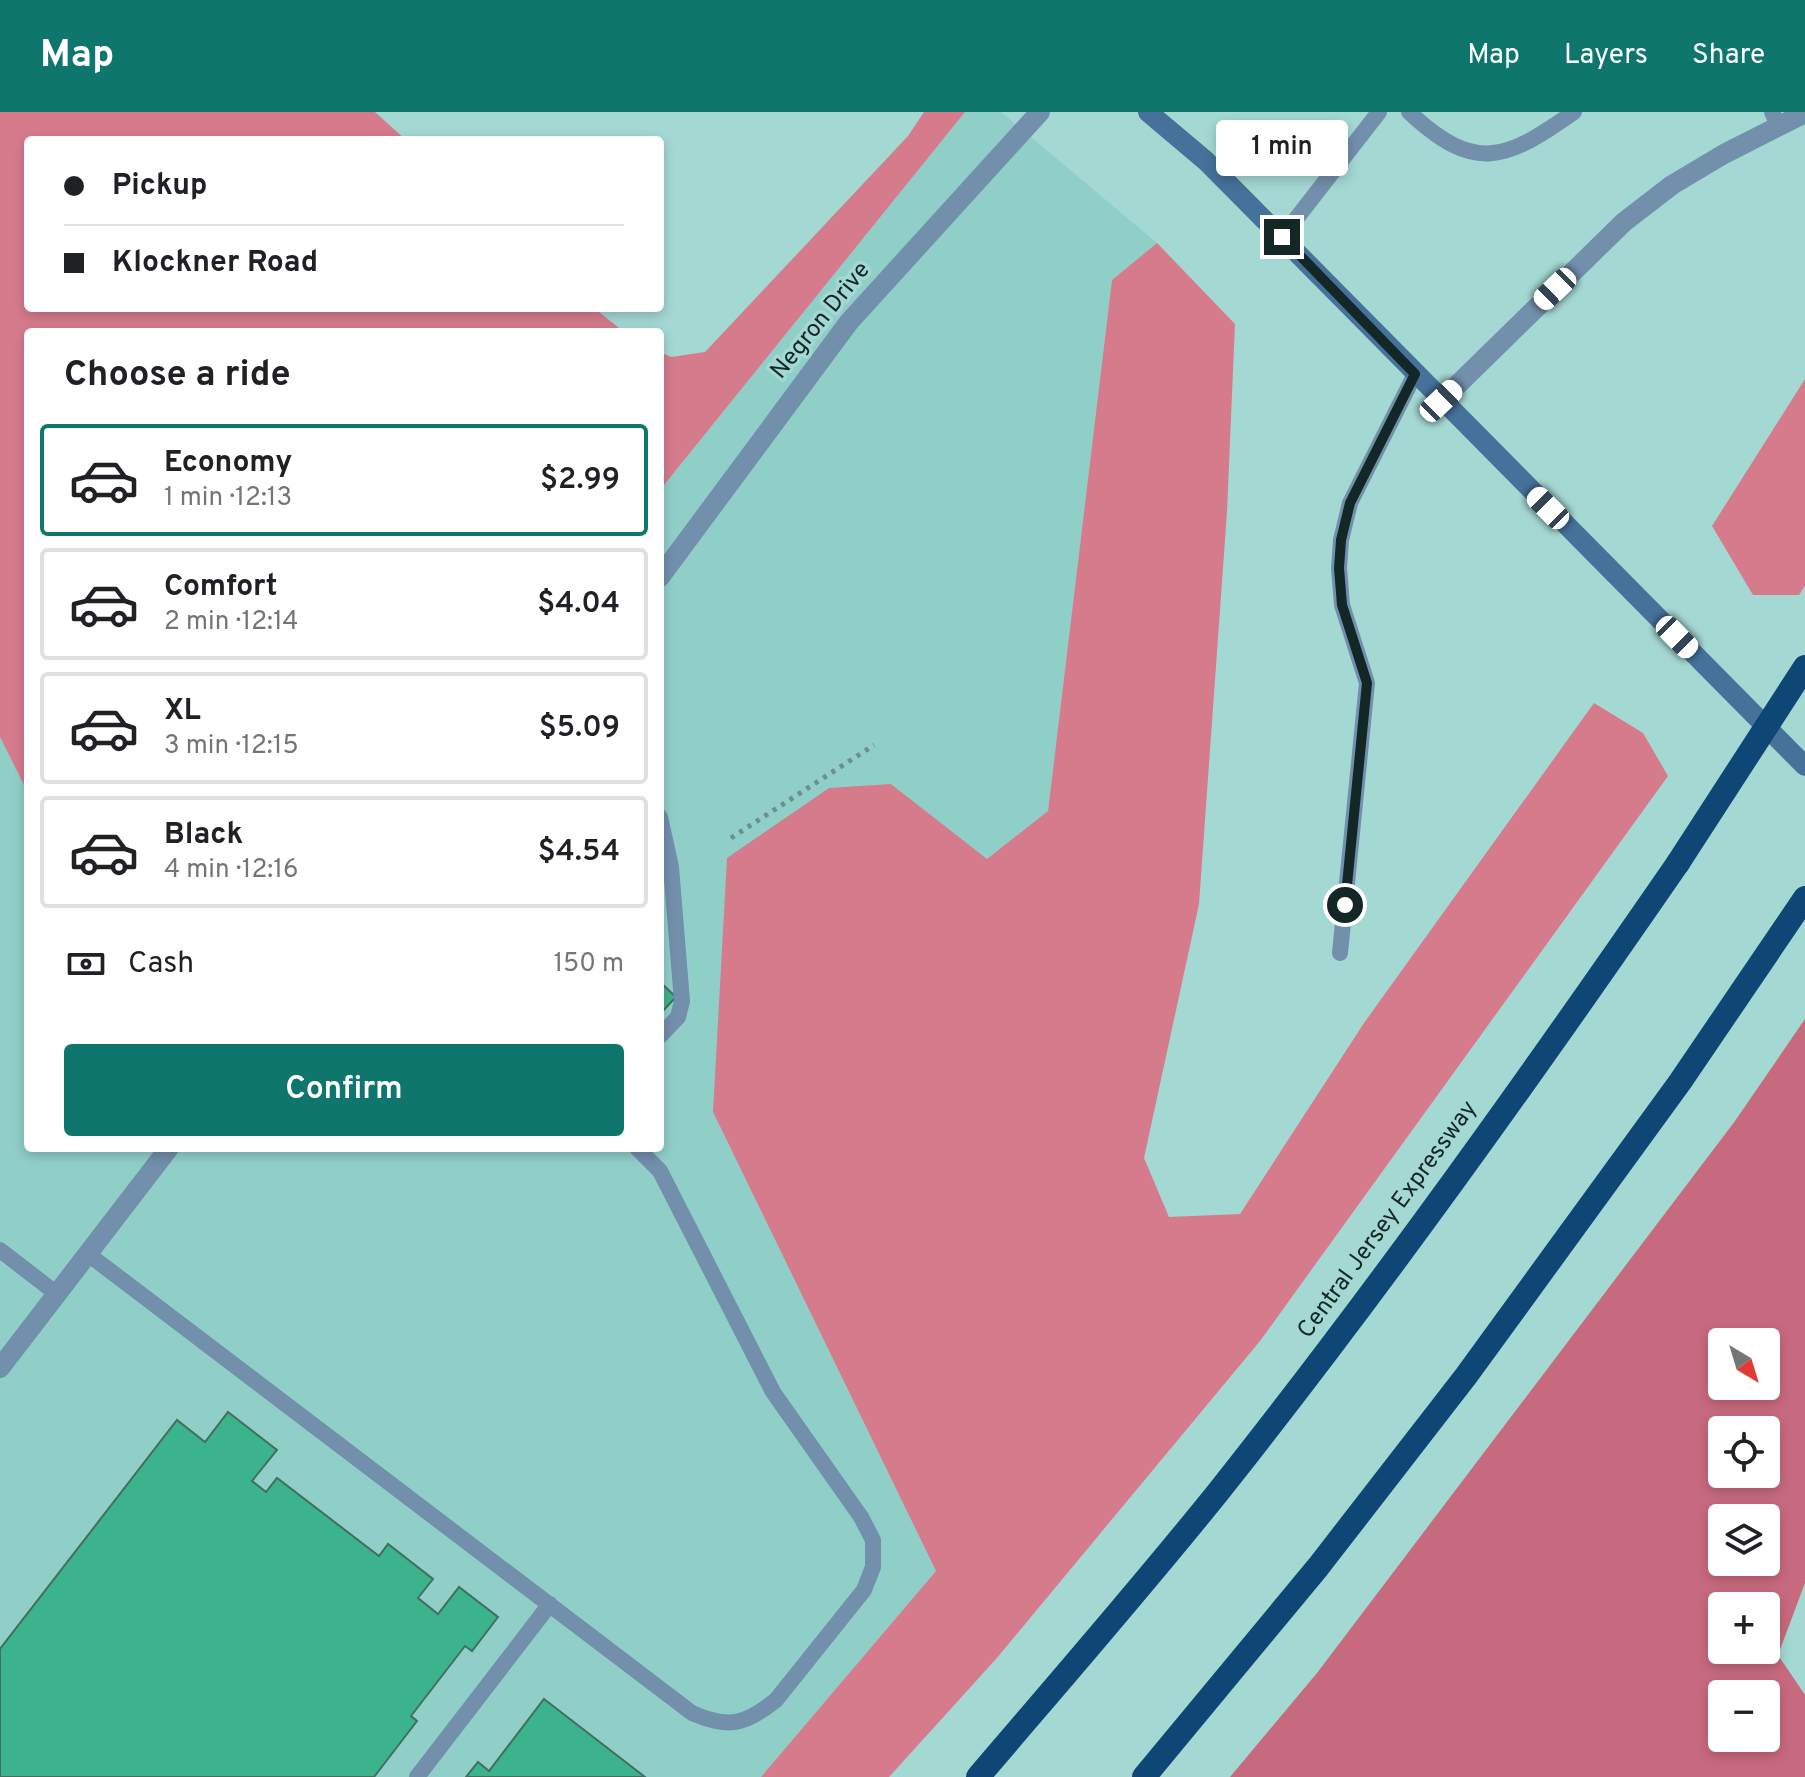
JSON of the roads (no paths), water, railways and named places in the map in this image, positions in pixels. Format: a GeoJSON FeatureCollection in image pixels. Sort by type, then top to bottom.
{"type":"FeatureCollection","features":[{"type":"Feature","properties":{"kind":"highway","name":"Central Jersey Expressway"},"geometry":{"type":"LineString","coordinates":[[978,1777],[1129,1601],[1365,1301],[1576,1011],[1678,863],[1805,667]]}},
{"type":"Feature","properties":{"kind":"highway"},"geometry":{"type":"LineString","coordinates":[[1144,1777],[1318,1567],[1466,1376],[1680,1082],[1805,898]]}},
{"type":"Feature","properties":{"kind":"main road"},"geometry":{"type":"LineString","coordinates":[[1148,112],[1206,161],[1805,766]]}},
{"type":"Feature","properties":{"kind":"street","name":"Negron Drive"},"geometry":{"type":"LineString","coordinates":[[664,572],[849,322],[1040,112]]}},
{"type":"Feature","properties":{"kind":"street"},"geometry":{"type":"LineString","coordinates":[[1441,401],[1624,222],[1672,185],[1775,119],[1805,113]]}},
{"type":"Feature","properties":{"kind":"street"},"geometry":{"type":"LineString","coordinates":[[0,1368],[166,1152]]}},
{"type":"Feature","properties":{"kind":"lane"},"geometry":{"type":"LineString","coordinates":[[1282,237],[1379,112]]}},
{"type":"Feature","properties":{"kind":"lane"},"geometry":{"type":"LineString","coordinates":[[1409,112],[1451,146],[1500,154],[1539,137],[1574,112]]}},
{"type":"Feature","properties":{"kind":"lane"},"geometry":{"type":"LineString","coordinates":[[1340,953],[1367,683],[1342,605],[1339,568],[1341,540],[1350,503],[1415,374]]}},
{"type":"Feature","properties":{"kind":"lane"},"geometry":{"type":"LineString","coordinates":[[664,835],[671,867],[667,911],[682,1001],[678,1017],[664,1032]]}},
{"type":"Feature","properties":{"kind":"lane"},"geometry":{"type":"LineString","coordinates":[[88,1254],[692,1713],[713,1723],[736,1723],[758,1714],[776,1700],[864,1590],[873,1567],[873,1540],[861,1517],[773,1392],[660,1171],[641,1152]]}},
{"type":"Feature","properties":{"kind":"lane"},"geometry":{"type":"LineString","coordinates":[[0,1250],[57,1294]]}},
{"type":"Feature","properties":{"kind":"lane"},"geometry":{"type":"LineString","coordinates":[[417,1777],[550,1604]]}}]}
